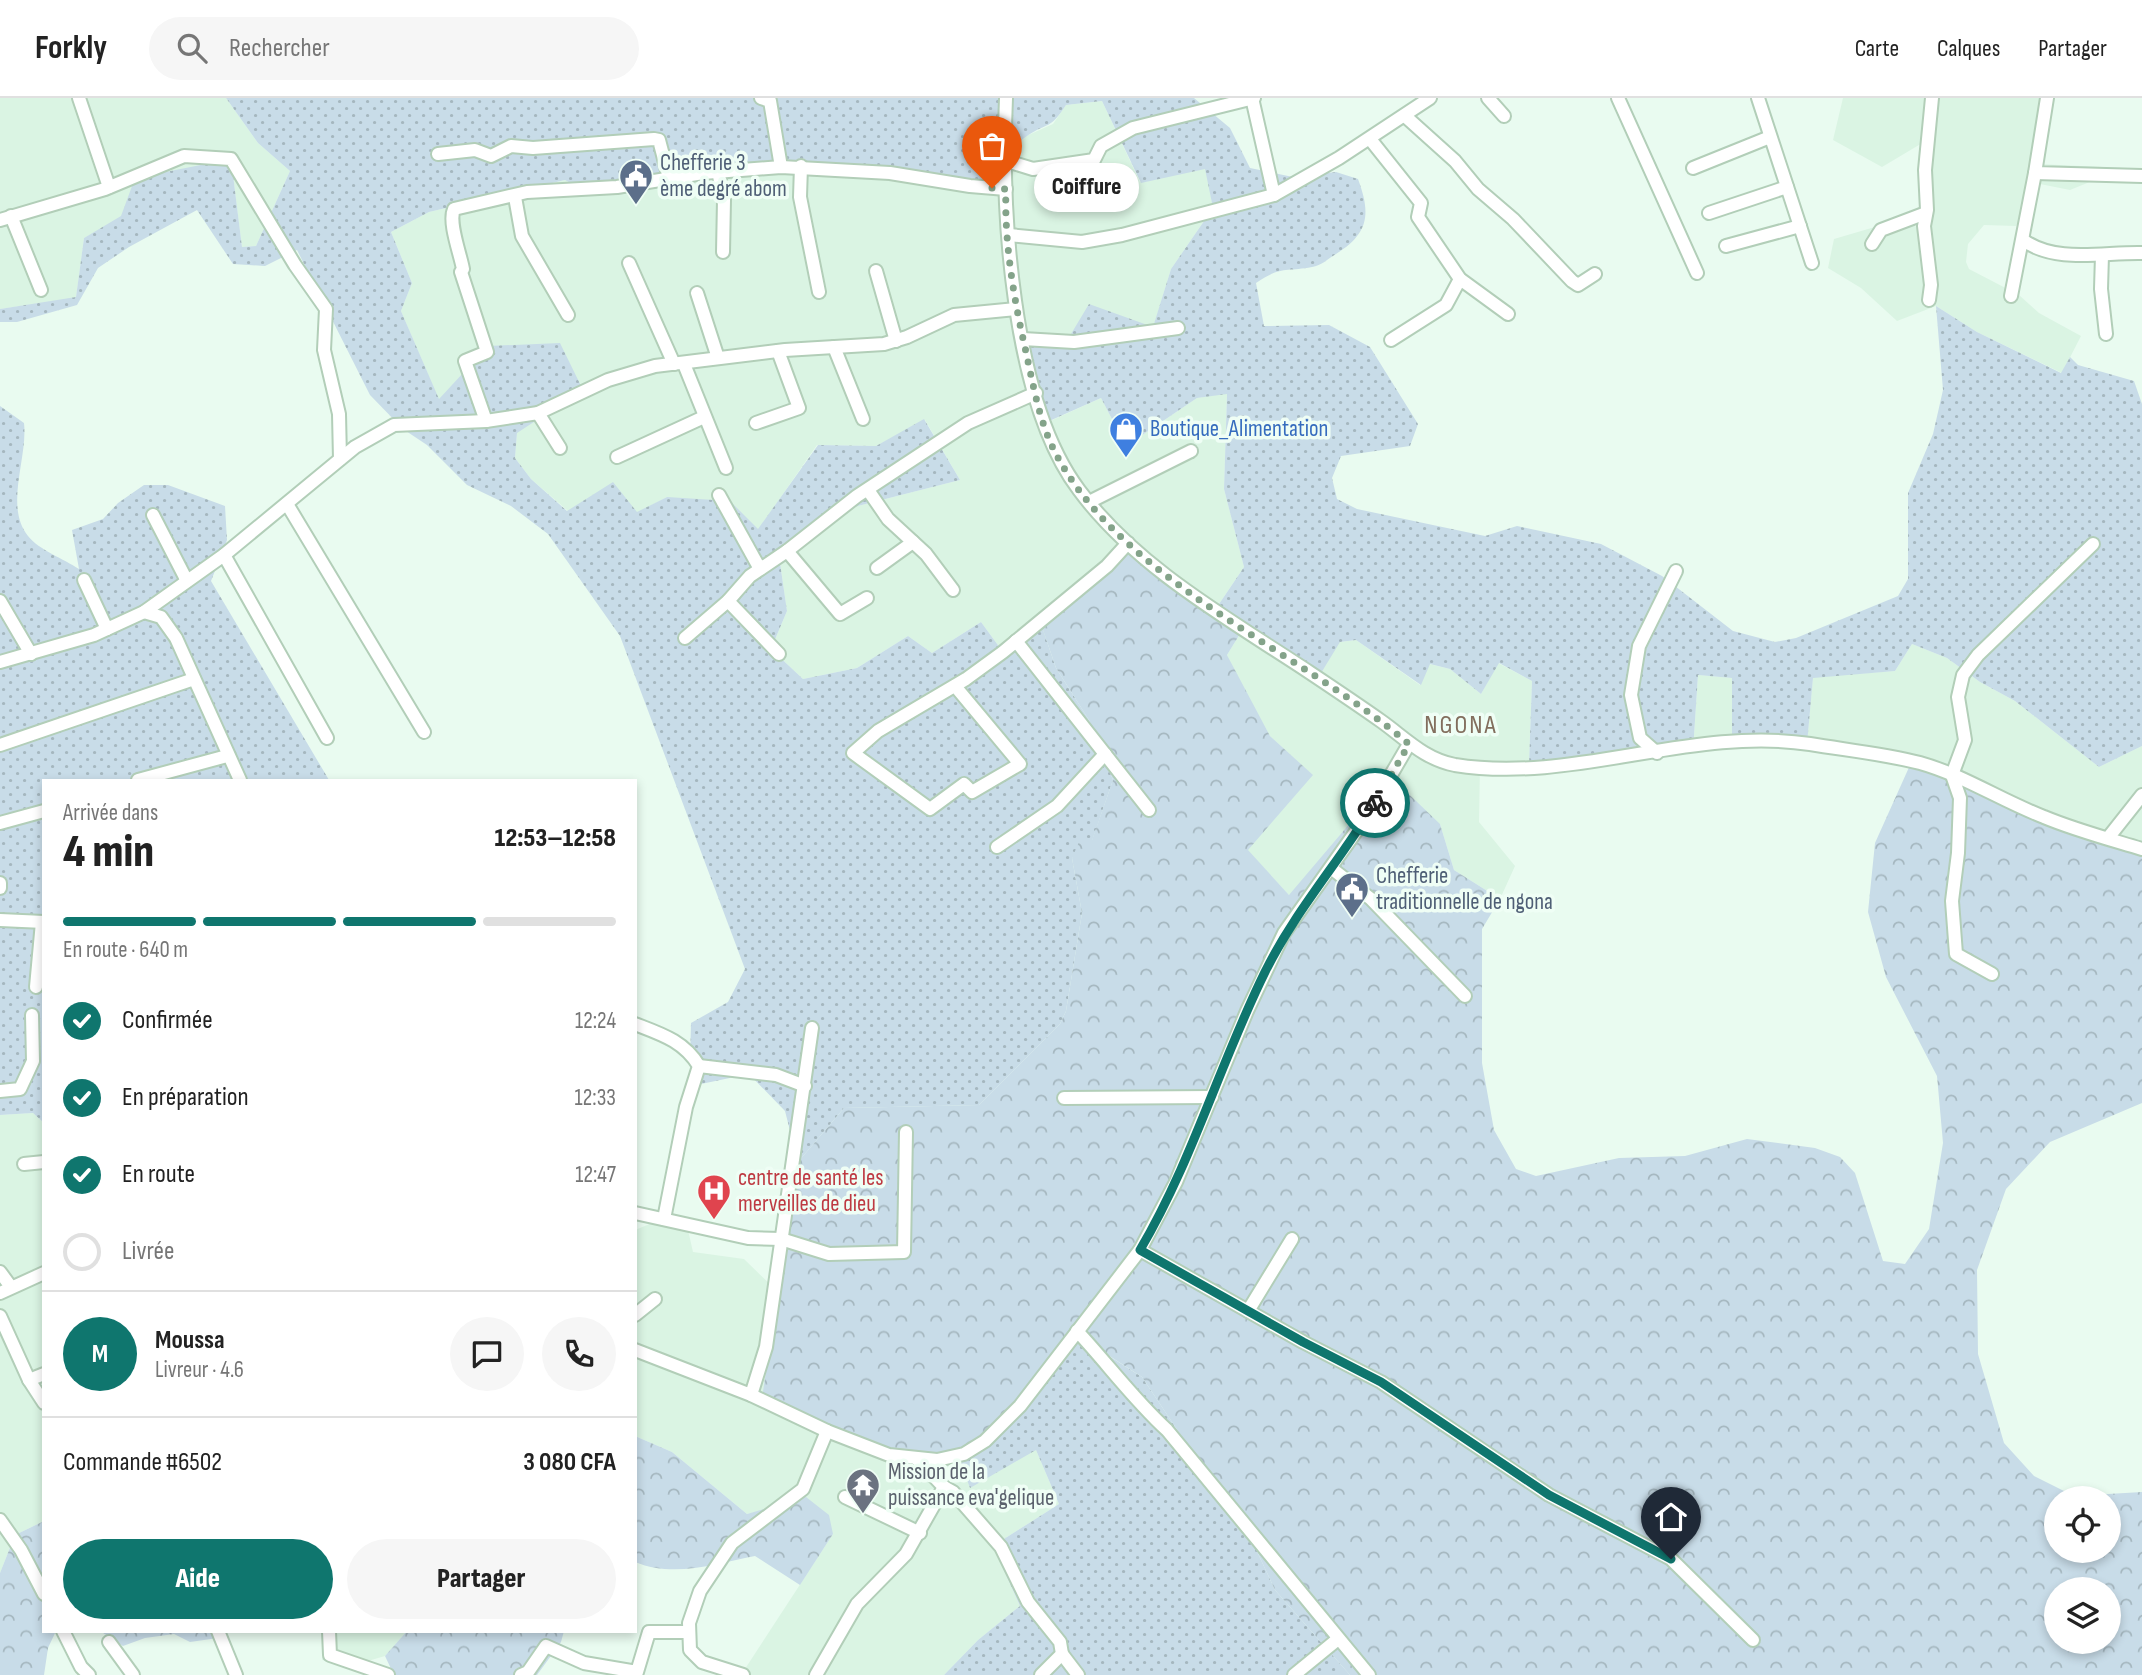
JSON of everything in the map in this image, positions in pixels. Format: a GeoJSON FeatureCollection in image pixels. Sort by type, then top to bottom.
{"type":"FeatureCollection","features":[{"type":"Feature","properties":{"kind":"street"},"geometry":{"type":"LineString","coordinates":[[79,98],[109,187]]}},
{"type":"Feature","properties":{"kind":"street"},"geometry":{"type":"LineString","coordinates":[[761,98],[770,101],[781,167]]}},
{"type":"Feature","properties":{"kind":"street"},"geometry":{"type":"LineString","coordinates":[[1006,98],[1006,189],[1016,309],[1036,393],[1053,448],[1089,502],[1128,543],[1215,610],[1365,710],[1409,744],[1431,758],[1482,768],[1554,766],[1754,741],[1793,742],[1921,764],[1952,775],[2044,818],[2142,849]]}},
{"type":"Feature","properties":{"kind":"street"},"geometry":{"type":"LineString","coordinates":[[1007,161],[1032,169],[1094,160],[1101,146],[1133,128],[1253,98],[1274,195]]}},
{"type":"Feature","properties":{"kind":"street"},"geometry":{"type":"LineString","coordinates":[[1009,235],[1082,242],[1122,235],[1274,195],[1370,139],[1430,98]]}},
{"type":"Feature","properties":{"kind":"street"},"geometry":{"type":"LineString","coordinates":[[1488,98],[1504,116]]}},
{"type":"Feature","properties":{"kind":"street"},"geometry":{"type":"LineString","coordinates":[[1618,98],[1697,273]]}},
{"type":"Feature","properties":{"kind":"street"},"geometry":{"type":"LineString","coordinates":[[1758,98],[1812,263]]}},
{"type":"Feature","properties":{"kind":"street"},"geometry":{"type":"LineString","coordinates":[[1929,300],[1931,285],[1924,226],[1925,141],[1932,98]]}},
{"type":"Feature","properties":{"kind":"street"},"geometry":{"type":"LineString","coordinates":[[2011,296],[2047,98]]}},
{"type":"Feature","properties":{"kind":"street"},"geometry":{"type":"LineString","coordinates":[[1405,116],[1455,161],[1478,189],[1513,219],[1572,281],[1578,285],[1595,274]]}},
{"type":"Feature","properties":{"kind":"street"},"geometry":{"type":"LineString","coordinates":[[1693,168],[1770,136]]}},
{"type":"Feature","properties":{"kind":"street"},"geometry":{"type":"LineString","coordinates":[[438,154],[475,150],[491,156],[511,146],[533,148],[654,139],[659,140],[668,178]]}},
{"type":"Feature","properties":{"kind":"street"},"geometry":{"type":"LineString","coordinates":[[1370,139],[1420,204],[1418,217],[1460,279],[1508,314]]}},
{"type":"Feature","properties":{"kind":"street"},"geometry":{"type":"LineString","coordinates":[[41,290],[6,218],[109,187],[184,156],[231,159],[295,265],[326,309],[324,350],[340,414],[340,459]]}},
{"type":"Feature","properties":{"kind":"street"},"geometry":{"type":"LineString","coordinates":[[801,166],[800,197],[820,292]]}},
{"type":"Feature","properties":{"kind":"street"},"geometry":{"type":"LineString","coordinates":[[486,421],[465,361],[486,352],[461,272],[463,269],[459,244],[451,221],[454,209],[515,197],[527,192],[617,187],[718,171],[801,166],[890,173],[1006,189]]}},
{"type":"Feature","properties":{"kind":"street"},"geometry":{"type":"LineString","coordinates":[[718,171],[724,200],[723,252]]}},
{"type":"Feature","properties":{"kind":"street"},"geometry":{"type":"LineString","coordinates":[[2035,173],[2142,176]]}},
{"type":"Feature","properties":{"kind":"street"},"geometry":{"type":"LineString","coordinates":[[1709,213],[1787,187]]}},
{"type":"Feature","properties":{"kind":"street"},"geometry":{"type":"LineString","coordinates":[[515,197],[522,236],[568,315]]}},
{"type":"Feature","properties":{"kind":"street"},"geometry":{"type":"LineString","coordinates":[[1872,244],[1881,230],[1926,214]]}},
{"type":"Feature","properties":{"kind":"street"},"geometry":{"type":"LineString","coordinates":[[1726,246],[1800,226]]}},
{"type":"Feature","properties":{"kind":"street"},"geometry":{"type":"LineString","coordinates":[[2023,240],[2035,249],[2058,254],[2142,253]]}},
{"type":"Feature","properties":{"kind":"street"},"geometry":{"type":"LineString","coordinates":[[2102,255],[2101,289],[2106,334]]}},
{"type":"Feature","properties":{"kind":"street"},"geometry":{"type":"LineString","coordinates":[[629,263],[726,468]]}},
{"type":"Feature","properties":{"kind":"street"},"geometry":{"type":"LineString","coordinates":[[876,271],[896,341]]}},
{"type":"Feature","properties":{"kind":"street"},"geometry":{"type":"LineString","coordinates":[[1391,340],[1446,305],[1460,279]]}},
{"type":"Feature","properties":{"kind":"street"},"geometry":{"type":"LineString","coordinates":[[697,293],[718,358]]}},
{"type":"Feature","properties":{"kind":"street"},"geometry":{"type":"LineString","coordinates":[[0,662],[107,629],[144,612],[224,555],[340,459],[377,432],[394,425],[486,421],[538,413],[631,372],[718,358],[896,341],[954,315],[1016,309]]}},
{"type":"Feature","properties":{"kind":"street"},"geometry":{"type":"LineString","coordinates":[[1023,339],[1074,342],[1178,328]]}},
{"type":"Feature","properties":{"kind":"street"},"geometry":{"type":"LineString","coordinates":[[834,347],[863,419]]}},
{"type":"Feature","properties":{"kind":"street"},"geometry":{"type":"LineString","coordinates":[[756,423],[799,408],[778,351]]}},
{"type":"Feature","properties":{"kind":"street"},"geometry":{"type":"LineString","coordinates":[[685,638],[728,601],[750,576],[868,490],[968,423],[1036,393]]}},
{"type":"Feature","properties":{"kind":"street"},"geometry":{"type":"LineString","coordinates":[[538,413],[560,448]]}},
{"type":"Feature","properties":{"kind":"street"},"geometry":{"type":"LineString","coordinates":[[617,457],[704,417]]}},
{"type":"Feature","properties":{"kind":"street"},"geometry":{"type":"LineString","coordinates":[[1089,502],[1191,451]]}},
{"type":"Feature","properties":{"kind":"street"},"geometry":{"type":"LineString","coordinates":[[868,490],[888,519],[926,554],[953,590]]}},
{"type":"Feature","properties":{"kind":"street"},"geometry":{"type":"LineString","coordinates":[[719,495],[760,569]]}},
{"type":"Feature","properties":{"kind":"street"},"geometry":{"type":"LineString","coordinates":[[287,504],[424,732]]}},
{"type":"Feature","properties":{"kind":"street"},"geometry":{"type":"LineString","coordinates":[[153,515],[187,581]]}},
{"type":"Feature","properties":{"kind":"street"},"geometry":{"type":"LineString","coordinates":[[877,568],[912,542]]}},
{"type":"Feature","properties":{"kind":"street"},"geometry":{"type":"LineString","coordinates":[[955,686],[1020,764],[972,792],[964,783],[930,809],[853,753],[878,731],[955,686],[1016,641],[1107,566],[1128,543]]}},
{"type":"Feature","properties":{"kind":"street"},"geometry":{"type":"LineString","coordinates":[[1992,974],[1956,954],[1952,901],[1958,853],[1960,798],[1952,775],[1965,740],[1958,697],[1967,666],[2093,544]]}},
{"type":"Feature","properties":{"kind":"street"},"geometry":{"type":"LineString","coordinates":[[787,551],[839,614],[867,598]]}},
{"type":"Feature","properties":{"kind":"street"},"geometry":{"type":"LineString","coordinates":[[224,555],[327,738]]}},
{"type":"Feature","properties":{"kind":"street"},"geometry":{"type":"LineString","coordinates":[[1657,753],[1640,738],[1631,695],[1639,646],[1676,571]]}},
{"type":"Feature","properties":{"kind":"street"},"geometry":{"type":"LineString","coordinates":[[84,580],[107,629]]}},
{"type":"Feature","properties":{"kind":"street"},"geometry":{"type":"LineString","coordinates":[[0,601],[32,654]]}},
{"type":"Feature","properties":{"kind":"street"},"geometry":{"type":"LineString","coordinates":[[728,601],[779,654]]}},
{"type":"Feature","properties":{"kind":"street"},"geometry":{"type":"LineString","coordinates":[[144,612],[161,617],[168,626],[239,779]]}},
{"type":"Feature","properties":{"kind":"street"},"geometry":{"type":"LineString","coordinates":[[1016,641],[1149,810]]}},
{"type":"Feature","properties":{"kind":"street"},"geometry":{"type":"LineString","coordinates":[[0,745],[194,679]]}},
{"type":"Feature","properties":{"kind":"street"},"geometry":{"type":"LineString","coordinates":[[637,1351],[751,1395],[827,1431],[888,1455],[937,1460],[964,1454],[985,1441],[1020,1405],[1140,1250],[1176,1182],[1247,1011],[1284,933],[1367,816],[1409,744]]}},
{"type":"Feature","properties":{"kind":"street"},"geometry":{"type":"LineString","coordinates":[[997,847],[1057,806],[1105,754]]}},
{"type":"Feature","properties":{"kind":"street"},"geometry":{"type":"LineString","coordinates":[[142,779],[227,756]]}},
{"type":"Feature","properties":{"kind":"street"},"geometry":{"type":"LineString","coordinates":[[2108,838],[2142,795]]}},
{"type":"Feature","properties":{"kind":"street"},"geometry":{"type":"LineString","coordinates":[[0,823],[42,812]]}},
{"type":"Feature","properties":{"kind":"street"},"geometry":{"type":"LineString","coordinates":[[1331,868],[1371,899],[1465,996]]}},
{"type":"Feature","properties":{"kind":"street"},"geometry":{"type":"LineString","coordinates":[[0,920],[42,922]]}},
{"type":"Feature","properties":{"kind":"street"},"geometry":{"type":"LineString","coordinates":[[36,987],[42,931]]}},
{"type":"Feature","properties":{"kind":"street"},"geometry":{"type":"LineString","coordinates":[[0,1091],[20,1089],[33,1060],[32,1015]]}},
{"type":"Feature","properties":{"kind":"street"},"geometry":{"type":"LineString","coordinates":[[637,1025],[671,1038],[690,1052],[699,1066]]}},
{"type":"Feature","properties":{"kind":"street"},"geometry":{"type":"LineString","coordinates":[[751,1395],[766,1347],[812,1028]]}},
{"type":"Feature","properties":{"kind":"street"},"geometry":{"type":"LineString","coordinates":[[699,1066],[776,1075],[805,1086]]}},
{"type":"Feature","properties":{"kind":"street"},"geometry":{"type":"LineString","coordinates":[[664,1219],[686,1107],[699,1066]]}},
{"type":"Feature","properties":{"kind":"street"},"geometry":{"type":"LineString","coordinates":[[1064,1097],[1212,1097]]}},
{"type":"Feature","properties":{"kind":"street"},"geometry":{"type":"LineString","coordinates":[[637,1213],[748,1238],[781,1239],[829,1254],[904,1252],[906,1132]]}},
{"type":"Feature","properties":{"kind":"street"},"geometry":{"type":"LineString","coordinates":[[24,1164],[42,1163]]}},
{"type":"Feature","properties":{"kind":"street"},"geometry":{"type":"LineString","coordinates":[[1248,1311],[1292,1239]]}},
{"type":"Feature","properties":{"kind":"street"},"geometry":{"type":"LineString","coordinates":[[1140,1250],[1381,1382],[1549,1495],[1671,1559],[1754,1640]]}},
{"type":"Feature","properties":{"kind":"street"},"geometry":{"type":"LineString","coordinates":[[0,1272],[5,1290],[42,1273]]}},
{"type":"Feature","properties":{"kind":"street"},"geometry":{"type":"LineString","coordinates":[[637,1313],[654,1299]]}},
{"type":"Feature","properties":{"kind":"street"},"geometry":{"type":"LineString","coordinates":[[0,1316],[29,1380],[42,1400]]}},
{"type":"Feature","properties":{"kind":"street"},"geometry":{"type":"LineString","coordinates":[[1077,1331],[1126,1384],[1145,1410],[1167,1430],[1369,1675]]}},
{"type":"Feature","properties":{"kind":"street"},"geometry":{"type":"LineString","coordinates":[[29,1380],[42,1375]]}},
{"type":"Feature","properties":{"kind":"street"},"geometry":{"type":"LineString","coordinates":[[743,1675],[702,1662],[690,1650],[689,1632],[694,1600],[733,1543],[803,1489],[827,1431]]}},
{"type":"Feature","properties":{"kind":"street"},"geometry":{"type":"LineString","coordinates":[[917,1459],[944,1487],[953,1492],[1001,1547],[1028,1602],[1060,1642],[1062,1654],[1078,1675]]}},
{"type":"Feature","properties":{"kind":"street"},"geometry":{"type":"LineString","coordinates":[[816,1675],[857,1604],[906,1554],[944,1487]]}},
{"type":"Feature","properties":{"kind":"street"},"geometry":{"type":"LineString","coordinates":[[845,1497],[920,1533]]}},
{"type":"Feature","properties":{"kind":"street"},"geometry":{"type":"LineString","coordinates":[[0,1520],[21,1550],[42,1590]]}},
{"type":"Feature","properties":{"kind":"street"},"geometry":{"type":"LineString","coordinates":[[522,1675],[528,1672],[546,1646],[584,1663],[637,1672],[649,1632],[689,1632]]}},
{"type":"Feature","properties":{"kind":"street"},"geometry":{"type":"LineString","coordinates":[[64,1633],[81,1672]]}},
{"type":"Feature","properties":{"kind":"street"},"geometry":{"type":"LineString","coordinates":[[219,1633],[236,1675]]}},
{"type":"Feature","properties":{"kind":"street"},"geometry":{"type":"LineString","coordinates":[[329,1633],[330,1655],[388,1675]]}},
{"type":"Feature","properties":{"kind":"street"},"geometry":{"type":"LineString","coordinates":[[1294,1675],[1338,1639]]}},
{"type":"Feature","properties":{"kind":"street"},"geometry":{"type":"LineString","coordinates":[[109,1642],[133,1675]]}},
{"type":"Feature","properties":{"kind":"street"},"geometry":{"type":"LineString","coordinates":[[1041,1675],[1062,1654]]}},
{"type":"Feature","properties":{"kind":"shaded area"},"geometry":{"type":"Polygon","coordinates":[[[0,98],[226,98],[258,143],[290,171],[256,246],[242,247],[231,160],[84,238],[76,298],[0,309],[0,98]]]}},
{"type":"Feature","properties":{"kind":"shaded area"},"geometry":{"type":"Polygon","coordinates":[[[1843,98],[2047,98],[2038,164],[2124,168],[2070,190],[2040,184],[2016,226],[1984,225],[1968,244],[1966,262],[1969,269],[2019,295],[2039,313],[2081,336],[2062,373],[1977,332],[1936,306],[1897,321],[1861,288],[1828,268],[1834,239],[1885,224],[1913,223],[1926,240],[1924,142],[1882,167],[1833,140],[1843,98]]]}},
{"type":"Feature","properties":{"kind":"shaded area"},"geometry":{"type":"Polygon","coordinates":[[[1102,101],[1140,182],[1206,168],[1213,208],[1171,269],[1153,328],[1023,339],[1048,422],[1101,398],[1126,446],[1197,398],[1227,393],[1224,489],[1244,567],[1215,610],[1003,652],[981,622],[932,653],[908,636],[857,668],[803,679],[771,649],[787,611],[780,563],[817,531],[850,508],[960,480],[925,420],[876,446],[817,445],[758,530],[667,497],[637,513],[568,511],[531,479],[515,458],[517,433],[488,346],[439,400],[401,311],[412,283],[391,232],[429,212],[565,180],[583,190],[705,172],[1008,164],[1024,137],[1053,124],[1066,105],[1102,101]]]}},
{"type":"Feature","properties":{"kind":"shaded area"},"geometry":{"type":"Polygon","coordinates":[[[1243,629],[1341,642],[1356,640],[1420,685],[1429,664],[1450,669],[1481,694],[1498,663],[1532,681],[1529,764],[1480,766],[1479,822],[1515,866],[1500,899],[1454,870],[1440,824],[1289,895],[1247,850],[1312,775],[1270,736],[1227,655],[1243,629]]]}},
{"type":"Feature","properties":{"kind":"shaded area"},"geometry":{"type":"Polygon","coordinates":[[[1912,644],[1947,658],[1980,682],[2015,701],[2099,767],[2142,746],[2142,843],[2036,811],[1915,754],[1807,744],[1813,677],[1895,671],[1912,644]]]}},
{"type":"Feature","properties":{"kind":"shaded area"},"geometry":{"type":"Polygon","coordinates":[[[1698,675],[1732,678],[1732,748],[1693,751],[1698,675]]]}},
{"type":"Feature","properties":{"kind":"shaded area"},"geometry":{"type":"Polygon","coordinates":[[[33,1113],[42,1121],[42,1522],[15,1535],[0,1573],[0,1115],[33,1113]]]}},
{"type":"Feature","properties":{"kind":"shaded area"},"geometry":{"type":"Polygon","coordinates":[[[657,1221],[688,1230],[693,1252],[744,1259],[780,1294],[763,1398],[1036,1450],[1059,1504],[993,1546],[1020,1606],[978,1640],[944,1675],[741,1675],[833,1534],[773,1508],[747,1514],[672,1452],[637,1437],[637,1229],[657,1221]]]}},
{"type":"Feature","properties":{"kind":"shaded area"},"geometry":{"type":"Polygon","coordinates":[[[327,1633],[405,1633],[385,1656],[361,1663],[322,1660],[327,1633]]]}},
{"type":"Feature","properties":{"kind":"green space"},"geometry":{"type":"Polygon","coordinates":[[[226,98],[1194,98],[1230,128],[1250,168],[1293,177],[1336,172],[1358,179],[1365,213],[1361,230],[1355,238],[1319,265],[1277,272],[1256,283],[1264,326],[1329,325],[1370,347],[1418,424],[1410,446],[1341,456],[1332,478],[1337,499],[1357,509],[1485,536],[1517,526],[1601,544],[1662,576],[1733,631],[1775,642],[1796,638],[1898,596],[1908,579],[1908,493],[1933,434],[1943,390],[1936,306],[1977,332],[2061,373],[2070,357],[2078,365],[2134,381],[2142,404],[2142,746],[2099,767],[2015,701],[1980,682],[1947,658],[1912,644],[1895,671],[1813,678],[1807,744],[1732,748],[1732,678],[1698,675],[1693,751],[1529,764],[1532,681],[1499,663],[1481,694],[1450,669],[1430,664],[1421,685],[1356,640],[1340,642],[1318,678],[1215,610],[1244,567],[1224,489],[1227,394],[1197,398],[1126,446],[1101,398],[1047,422],[1023,339],[1071,334],[1089,304],[1153,327],[1171,269],[1213,208],[1205,169],[1141,183],[1102,101],[1066,105],[1052,122],[1021,141],[1010,161],[1006,192],[799,164],[583,190],[565,180],[429,212],[391,232],[412,283],[401,311],[439,399],[488,346],[560,343],[583,390],[517,433],[515,458],[531,479],[567,511],[613,482],[637,512],[667,497],[730,501],[758,529],[818,445],[876,446],[924,419],[960,480],[850,508],[817,531],[780,563],[787,611],[771,649],[803,679],[857,668],[908,636],[932,653],[981,622],[1003,652],[1040,621],[1056,668],[1089,720],[1113,780],[1092,841],[1072,858],[1082,913],[1066,1011],[1060,1024],[979,1105],[844,1108],[798,1162],[785,1111],[749,1074],[701,1084],[690,1060],[691,1023],[728,1002],[745,969],[620,636],[548,534],[511,506],[467,485],[427,445],[403,429],[370,395],[297,250],[265,266],[233,264],[197,210],[129,247],[98,268],[77,305],[17,322],[0,322],[0,309],[76,297],[84,238],[121,216],[135,178],[231,159],[242,247],[256,246],[290,171],[258,143],[226,98]]]}},
{"type":"Feature","properties":{"kind":"green space"},"geometry":{"type":"Polygon","coordinates":[[[0,406],[24,423],[17,496],[21,524],[38,546],[79,569],[72,530],[103,519],[118,503],[144,485],[168,485],[225,506],[227,540],[211,581],[328,779],[42,779],[42,1121],[33,1113],[0,1115],[0,406]]]}},
{"type":"Feature","properties":{"kind":"green space"},"geometry":{"type":"Polygon","coordinates":[[[1128,543],[1243,629],[1227,655],[1270,736],[1313,775],[1248,850],[1289,895],[1390,776],[1440,824],[1454,870],[1500,899],[1482,929],[1482,1063],[1494,1130],[1516,1169],[1536,1176],[1619,1158],[1685,1156],[1747,1139],[1815,1148],[1840,1157],[1855,1173],[1883,1261],[1905,1264],[1929,1229],[1943,1143],[1937,1076],[1886,977],[1868,912],[1875,843],[1915,754],[2036,811],[2142,843],[2142,1103],[2050,1142],[2006,1189],[1977,1270],[1978,1354],[2004,1443],[2034,1476],[2054,1486],[2044,1486],[2044,1563],[2121,1563],[2121,1493],[2142,1492],[2142,1675],[1350,1675],[1275,1590],[1254,1545],[1142,1377],[1077,1335],[973,1449],[905,1461],[762,1398],[798,1162],[844,1108],[979,1105],[1060,1024],[1066,1011],[1082,913],[1072,858],[1079,842],[1092,840],[1113,780],[1089,720],[1056,668],[1040,621],[1128,543]]]}},
{"type":"Feature","properties":{"kind":"green space"},"geometry":{"type":"Polygon","coordinates":[[[1076,1335],[1142,1377],[1254,1545],[1275,1590],[1350,1675],[944,1675],[978,1640],[1020,1606],[993,1546],[1059,1504],[1036,1450],[970,1488],[958,1455],[1076,1335]]]}},
{"type":"Feature","properties":{"kind":"green space"},"geometry":{"type":"Polygon","coordinates":[[[637,1437],[672,1452],[747,1514],[806,1497],[829,1515],[833,1534],[800,1585],[755,1556],[695,1568],[650,1567],[637,1563],[637,1437]]]}},
{"type":"Feature","properties":{"kind":"green space"},"geometry":{"type":"Polygon","coordinates":[[[42,1522],[42,1633],[55,1633],[48,1648],[44,1675],[0,1675],[0,1573],[15,1535],[42,1522]]]}},
{"type":"Feature","properties":{"kind":"green space"},"geometry":{"type":"Polygon","coordinates":[[[103,1633],[217,1633],[218,1638],[190,1642],[174,1634],[145,1638],[123,1646],[103,1633]]]}},
{"type":"Feature","properties":{"kind":"green space"},"geometry":{"type":"Polygon","coordinates":[[[405,1633],[563,1633],[561,1642],[537,1675],[394,1675],[385,1656],[405,1633]]]}},
{"type":"Feature","properties":{"kind":"way so far"},"geometry":{"type":"LineString","coordinates":[[992,188],[1006,189],[1016,309],[1044,425],[1065,469],[1089,502],[1128,543],[1215,610],[1365,710],[1409,744],[1375,803]]}},
{"type":"Feature","properties":{"kind":"place","name":"Coiffure"},"geometry":{"type":"Point","coordinates":[992,188]}},
{"type":"Feature","properties":{"kind":"place","name":"Chefferie 3 ème degré abom"},"geometry":{"type":"Point","coordinates":[636,206]}},
{"type":"Feature","properties":{"kind":"place","name":"Boutique_Alimentation"},"geometry":{"type":"Point","coordinates":[1126,459]}},
{"type":"Feature","properties":{"kind":"place","name":"Chefferie traditionnelle de ngona"},"geometry":{"type":"Point","coordinates":[1352,919]}},
{"type":"Feature","properties":{"kind":"place","name":"centre de santé les merveilles de dieu"},"geometry":{"type":"Point","coordinates":[714,1221]}},
{"type":"Feature","properties":{"kind":"place","name":"Mission de la puissance eva'gelique"},"geometry":{"type":"Point","coordinates":[863,1515]}},
{"type":"Feature","properties":{"kind":"district","name":"NGONA"},"geometry":{"type":"Point","coordinates":[1461,725]}},
{"type":"Feature","properties":{"kind":"route"},"geometry":{"type":"LineString","coordinates":[[1375,803],[1284,933],[1247,1011],[1176,1182],[1140,1250],[1303,1342],[1381,1382],[1452,1433],[1549,1495],[1671,1559]]}}]}
